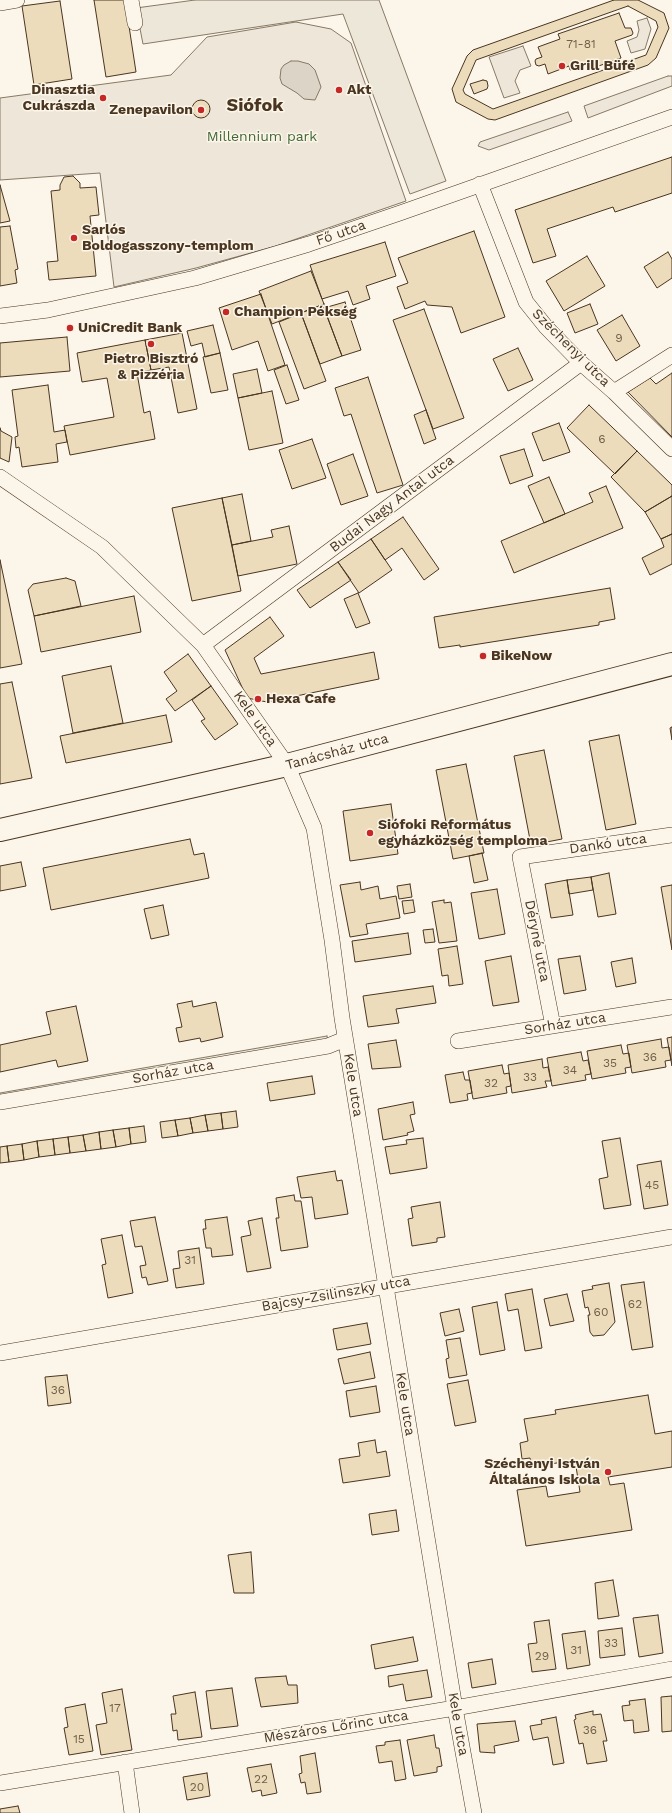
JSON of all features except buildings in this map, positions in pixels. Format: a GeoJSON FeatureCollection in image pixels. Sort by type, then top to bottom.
{"type":"FeatureCollection","features":[{"type":"Feature","properties":{"kind":"main road","name":"Tanácsház utca"},"geometry":{"type":"LineString","coordinates":[[0,830],[287,765],[672,664]]}},
{"type":"Feature","properties":{"kind":"street"},"geometry":{"type":"LineString","coordinates":[[0,2],[17,0]]}},
{"type":"Feature","properties":{"kind":"street"},"geometry":{"type":"LineString","coordinates":[[131,0],[135,23]]}},
{"type":"Feature","properties":{"kind":"street","name":"Fő utca"},"geometry":{"type":"LineString","coordinates":[[0,316],[48,310],[196,278],[309,244],[672,117]]}},
{"type":"Feature","properties":{"kind":"street","name":"Széchenyi utca"},"geometry":{"type":"LineString","coordinates":[[480,184],[526,302],[546,327],[581,363],[614,392],[672,449]]}},
{"type":"Feature","properties":{"kind":"street"},"geometry":{"type":"LineString","coordinates":[[614,392],[672,355]]}},
{"type":"Feature","properties":{"kind":"street","name":"Budai Nagy Antal utca"},"geometry":{"type":"LineString","coordinates":[[203,645],[581,363]]}},
{"type":"Feature","properties":{"kind":"street","name":"Kele utca"},"geometry":{"type":"LineString","coordinates":[[0,478],[102,547],[203,645],[287,765],[314,828],[345,1040],[455,1708],[474,1813]]}},
{"type":"Feature","properties":{"kind":"street","name":"Dankó utca"},"geometry":{"type":"LineString","coordinates":[[520,857],[672,835]]}},
{"type":"Feature","properties":{"kind":"street","name":"Déryné utca"},"geometry":{"type":"LineString","coordinates":[[520,857],[553,1026]]}},
{"type":"Feature","properties":{"kind":"street","name":"Sorház utca"},"geometry":{"type":"LineString","coordinates":[[458,1041],[672,1007]]}},
{"type":"Feature","properties":{"kind":"street","name":"Sorház utca"},"geometry":{"type":"LineString","coordinates":[[0,1102],[328,1046],[345,1040]]}},
{"type":"Feature","properties":{"kind":"street","name":"Bajcsy-Zsilinszky utca"},"geometry":{"type":"LineString","coordinates":[[0,1353],[386,1285],[672,1237]]}},
{"type":"Feature","properties":{"kind":"street","name":"Mészáros Lőrinc utca"},"geometry":{"type":"LineString","coordinates":[[0,1783],[455,1708],[672,1669]]}},
{"type":"Feature","properties":{"kind":"street"},"geometry":{"type":"LineString","coordinates":[[125,1762],[132,1813]]}},
{"type":"Feature","properties":{"kind":"green space"},"geometry":{"type":"Polygon","coordinates":[[[647,18],[651,29],[645,49],[631,53],[627,41],[637,37],[639,30],[637,21],[647,18]]]}},
{"type":"Feature","properties":{"kind":"green space","name":"Millennium park"},"geometry":{"type":"Polygon","coordinates":[[[296,22],[331,29],[351,43],[406,201],[276,246],[196,268],[114,287],[100,173],[0,180],[0,98],[171,75],[207,37],[296,22]]]}},
{"type":"Feature","properties":{"kind":"green space"},"geometry":{"type":"Polygon","coordinates":[[[523,46],[531,66],[520,70],[515,81],[520,93],[504,98],[489,57],[523,46]]]}},
{"type":"Feature","properties":{"kind":"green space"},"geometry":{"type":"Polygon","coordinates":[[[668,76],[672,76],[672,86],[588,118],[584,106],[668,76]]]}},
{"type":"Feature","properties":{"kind":"green space"},"geometry":{"type":"Polygon","coordinates":[[[568,112],[572,121],[489,150],[478,146],[480,142],[568,112]]]}},
{"type":"Feature","properties":{"kind":"shaded area"},"geometry":{"type":"Polygon","coordinates":[[[195,0],[379,0],[446,181],[410,194],[343,14],[143,44],[136,8],[195,0]]]}},
{"type":"Feature","properties":{"kind":"shaded area"},"geometry":{"type":"Polygon","coordinates":[[[291,61],[309,64],[315,70],[321,87],[315,100],[304,99],[282,84],[280,78],[281,69],[284,65],[291,61]]]}},
{"type":"Feature","properties":{"kind":"shaded area"},"geometry":{"type":"Polygon","coordinates":[[[327,1036],[328,1046],[0,1102],[0,1093],[327,1036]]]}},
{"type":"Feature","properties":{"kind":"place","name":"Grill Büfé"},"geometry":{"type":"Point","coordinates":[562,66]}},
{"type":"Feature","properties":{"kind":"place","name":"Akt"},"geometry":{"type":"Point","coordinates":[339,90]}},
{"type":"Feature","properties":{"kind":"place","name":"Dinasztia Cukrászda"},"geometry":{"type":"Point","coordinates":[103,98]}},
{"type":"Feature","properties":{"kind":"place","name":"Zenepavilon"},"geometry":{"type":"Point","coordinates":[201,110]}},
{"type":"Feature","properties":{"kind":"place","name":"Sarlós Boldogasszony-templom"},"geometry":{"type":"Point","coordinates":[74,238]}},
{"type":"Feature","properties":{"kind":"place","name":"Champion Pékség"},"geometry":{"type":"Point","coordinates":[226,312]}},
{"type":"Feature","properties":{"kind":"place","name":"UniCredit Bank"},"geometry":{"type":"Point","coordinates":[70,328]}},
{"type":"Feature","properties":{"kind":"place","name":"Pietro Bisztró & Pizzéria"},"geometry":{"type":"Point","coordinates":[151,344]}},
{"type":"Feature","properties":{"kind":"place","name":"BikeNow"},"geometry":{"type":"Point","coordinates":[483,656]}},
{"type":"Feature","properties":{"kind":"place","name":"Hexa Cafe"},"geometry":{"type":"Point","coordinates":[258,699]}},
{"type":"Feature","properties":{"kind":"place","name":"Siófoki Református egyházközség temploma"},"geometry":{"type":"Point","coordinates":[370,833]}},
{"type":"Feature","properties":{"kind":"place","name":"Széchenyi István Általános Iskola"},"geometry":{"type":"Point","coordinates":[608,1472]}},
{"type":"Feature","properties":{"kind":"district","name":"Siófok"},"geometry":{"type":"Point","coordinates":[255,106]}}]}
